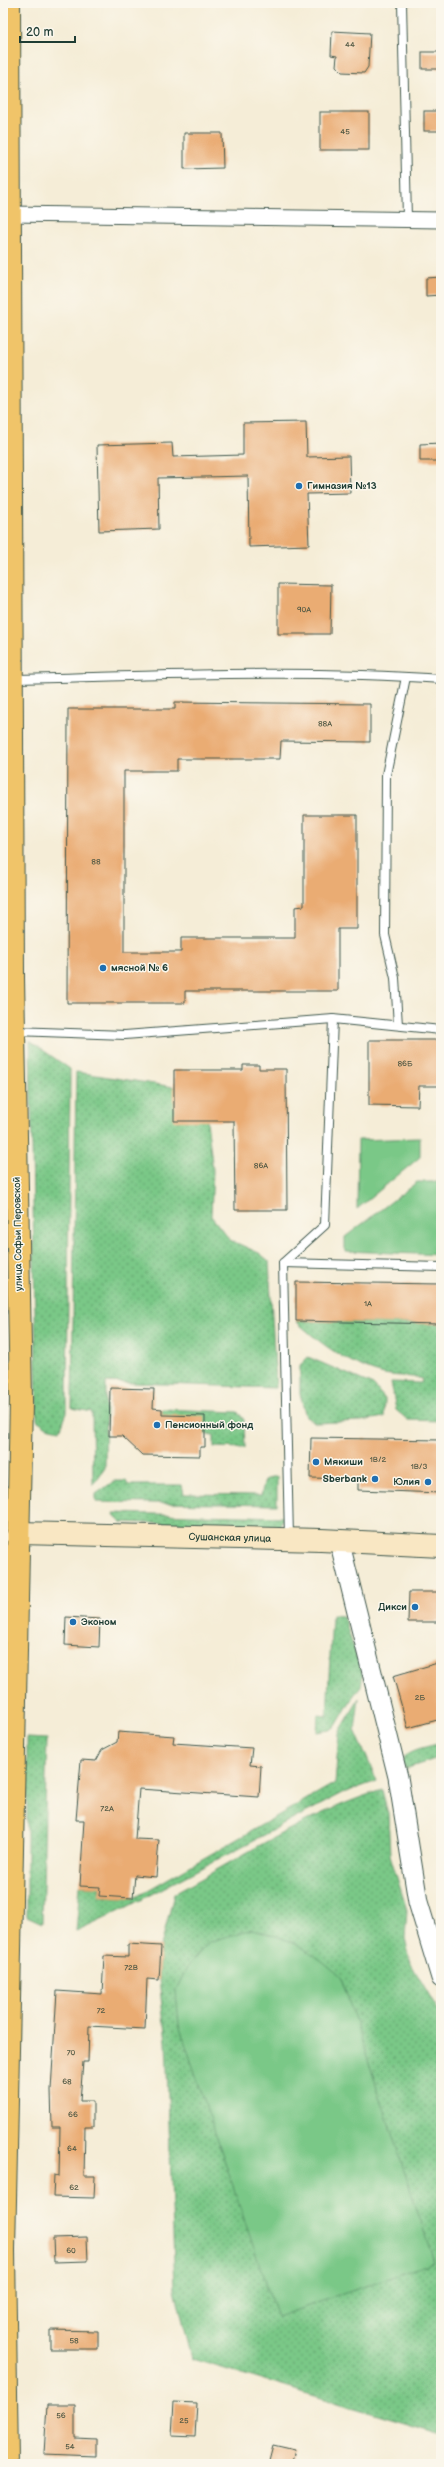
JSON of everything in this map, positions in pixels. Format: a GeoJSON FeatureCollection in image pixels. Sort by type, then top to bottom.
{"type":"FeatureCollection","features":[{"type":"Feature","properties":{"kind":"main road","name":"улица Софьи Перовской"},"geometry":{"type":"LineString","coordinates":[[7,2464],[3,2250],[7,1980],[10,1535],[21,1400],[14,1031],[8,978],[11,679],[9,3]]}},
{"type":"Feature","properties":{"kind":"main road","name":"Сушанская улица"},"geometry":{"type":"LineString","coordinates":[[10,1535],[339,1540],[441,1546]]}},
{"type":"Feature","properties":{"kind":"street"},"geometry":{"type":"LineString","coordinates":[[10,214],[441,220]]}},
{"type":"Feature","properties":{"kind":"street"},"geometry":{"type":"LineString","coordinates":[[339,1540],[398,1777],[418,1902],[441,1978]]}},
{"type":"Feature","properties":{"kind":"lane"},"geometry":{"type":"LineString","coordinates":[[402,3],[407,219]]}},
{"type":"Feature","properties":{"kind":"lane"},"geometry":{"type":"LineString","coordinates":[[11,679],[214,673],[441,679]]}},
{"type":"Feature","properties":{"kind":"lane"},"geometry":{"type":"LineString","coordinates":[[398,1025],[395,978],[385,935],[386,775],[406,677]]}},
{"type":"Feature","properties":{"kind":"lane"},"geometry":{"type":"LineString","coordinates":[[289,1539],[284,1263],[325,1225],[333,1019]]}},
{"type":"Feature","properties":{"kind":"lane"},"geometry":{"type":"LineString","coordinates":[[14,1031],[125,1035],[333,1019],[441,1030]]}},
{"type":"Feature","properties":{"kind":"lane"},"geometry":{"type":"LineString","coordinates":[[284,1263],[441,1267]]}},
{"type":"Feature","properties":{"kind":"green space"},"geometry":{"type":"Polygon","coordinates":[[[30,1041],[70,1069],[67,1413],[60,1430],[47,1427],[37,1420],[30,1041]]]}},
{"type":"Feature","properties":{"kind":"green space"},"geometry":{"type":"Polygon","coordinates":[[[76,1072],[174,1087],[207,1121],[213,1170],[211,1216],[230,1240],[259,1253],[269,1261],[276,1388],[106,1382],[105,1468],[93,1485],[92,1412],[72,1408],[76,1072]]]}},
{"type":"Feature","properties":{"kind":"green space"},"geometry":{"type":"Polygon","coordinates":[[[420,1138],[420,1157],[357,1209],[358,1140],[420,1138]]]}},
{"type":"Feature","properties":{"kind":"green space"},"geometry":{"type":"Polygon","coordinates":[[[417,1182],[441,1182],[441,1255],[345,1251],[345,1237],[417,1182]]]}},
{"type":"Feature","properties":{"kind":"green space"},"geometry":{"type":"Polygon","coordinates":[[[296,1321],[441,1324],[441,1421],[408,1420],[396,1410],[391,1382],[421,1383],[423,1379],[380,1373],[357,1364],[324,1345],[296,1321]]]}},
{"type":"Feature","properties":{"kind":"green space"},"geometry":{"type":"Polygon","coordinates":[[[308,1357],[373,1385],[385,1399],[384,1417],[361,1421],[316,1423],[306,1417],[300,1394],[300,1365],[308,1357]]]}},
{"type":"Feature","properties":{"kind":"green space"},"geometry":{"type":"Polygon","coordinates":[[[162,1409],[238,1412],[244,1420],[245,1448],[214,1447],[214,1435],[205,1434],[162,1415],[162,1409]]]}},
{"type":"Feature","properties":{"kind":"green space"},"geometry":{"type":"Polygon","coordinates":[[[271,1477],[277,1477],[277,1505],[96,1502],[96,1494],[114,1481],[126,1481],[128,1485],[182,1485],[184,1494],[261,1495],[265,1480],[271,1477]]]}},
{"type":"Feature","properties":{"kind":"green space"},"geometry":{"type":"Polygon","coordinates":[[[113,1513],[284,1517],[278,1528],[120,1522],[113,1513]]]}},
{"type":"Feature","properties":{"kind":"green space"},"geometry":{"type":"Polygon","coordinates":[[[332,1615],[343,1616],[363,1675],[361,1687],[354,1695],[336,1726],[329,1730],[317,1732],[318,1715],[327,1716],[332,1615]]]}},
{"type":"Feature","properties":{"kind":"green space"},"geometry":{"type":"Polygon","coordinates":[[[359,1699],[355,1730],[377,1781],[343,1793],[127,1907],[76,1931],[80,1886],[100,1887],[99,1896],[134,1898],[335,1783],[339,1733],[359,1699]]]}},
{"type":"Feature","properties":{"kind":"green space"},"geometry":{"type":"Polygon","coordinates":[[[27,1738],[47,1739],[42,1923],[27,1916],[27,1738]]]}},
{"type":"Feature","properties":{"kind":"green space"},"geometry":{"type":"Polygon","coordinates":[[[441,1743],[441,1757],[405,1769],[403,1763],[404,1757],[408,1753],[441,1743]]]}},
{"type":"Feature","properties":{"kind":"green space"},"geometry":{"type":"Polygon","coordinates":[[[382,1790],[388,1814],[390,1855],[407,1910],[405,1938],[411,1964],[441,2015],[441,2434],[192,2359],[175,2289],[166,2042],[159,1980],[161,1946],[174,1894],[301,1823],[382,1790]]]}},
{"type":"Feature","properties":{"kind":"green space"},"geometry":{"type":"Polygon","coordinates":[[[252,1929],[290,1941],[320,1960],[341,1977],[434,2262],[277,2317],[179,2025],[176,1990],[187,1967],[209,1942],[252,1929]]]}},
{"type":"Feature","properties":{"kind":"building"},"geometry":{"type":"Polygon","coordinates":[[[332,31],[370,33],[368,67],[364,73],[342,72],[336,66],[337,56],[331,55],[332,31]]]}},
{"type":"Feature","properties":{"kind":"building"},"geometry":{"type":"Polygon","coordinates":[[[422,52],[441,52],[441,69],[422,69],[422,52]]]}},
{"type":"Feature","properties":{"kind":"building"},"geometry":{"type":"Polygon","coordinates":[[[424,111],[441,111],[441,131],[424,131],[424,111]]]}},
{"type":"Feature","properties":{"kind":"building"},"geometry":{"type":"Polygon","coordinates":[[[320,112],[369,112],[369,150],[320,150],[320,112]]]}},
{"type":"Feature","properties":{"kind":"building"},"geometry":{"type":"Polygon","coordinates":[[[184,133],[222,133],[223,168],[184,169],[184,133]]]}},
{"type":"Feature","properties":{"kind":"building"},"geometry":{"type":"Polygon","coordinates":[[[441,277],[441,295],[426,296],[426,278],[441,277]]]}},
{"type":"Feature","properties":{"kind":"building","name":"Гимназия №13"},"geometry":{"type":"Polygon","coordinates":[[[306,422],[307,457],[349,456],[350,493],[307,494],[309,545],[249,547],[248,476],[158,478],[159,529],[99,531],[97,445],[172,443],[173,457],[243,455],[243,423],[306,422]]]}},
{"type":"Feature","properties":{"kind":"building"},"geometry":{"type":"Polygon","coordinates":[[[441,443],[441,461],[420,461],[420,444],[441,443]]]}},
{"type":"Feature","properties":{"kind":"building"},"geometry":{"type":"Polygon","coordinates":[[[278,584],[331,585],[330,634],[278,634],[278,584]]]}},
{"type":"Feature","properties":{"kind":"building"},"geometry":{"type":"Polygon","coordinates":[[[175,702],[370,704],[370,742],[281,741],[280,759],[177,759],[177,771],[124,771],[124,952],[181,952],[181,938],[295,938],[295,907],[304,906],[304,815],[357,815],[357,929],[338,929],[338,991],[185,991],[185,1003],[67,1003],[68,709],[175,709],[175,702]]]}},
{"type":"Feature","properties":{"kind":"building"},"geometry":{"type":"Polygon","coordinates":[[[369,1040],[441,1040],[441,1086],[419,1086],[418,1106],[369,1105],[369,1040]]]}},
{"type":"Feature","properties":{"kind":"building"},"geometry":{"type":"Polygon","coordinates":[[[243,1065],[259,1065],[259,1069],[286,1069],[287,1210],[235,1210],[234,1121],[174,1121],[174,1070],[243,1070],[243,1065]]]}},
{"type":"Feature","properties":{"kind":"building"},"geometry":{"type":"Polygon","coordinates":[[[296,1282],[441,1284],[441,1324],[296,1321],[296,1282]]]}},
{"type":"Feature","properties":{"kind":"building","name":"Пенсионный фонд"},"geometry":{"type":"Polygon","coordinates":[[[110,1388],[154,1389],[153,1408],[162,1409],[162,1415],[205,1416],[205,1447],[200,1447],[200,1456],[142,1455],[122,1436],[109,1436],[110,1388]]]}},
{"type":"Feature","properties":{"kind":"building"},"geometry":{"type":"Polygon","coordinates":[[[311,1438],[441,1440],[441,1493],[358,1490],[358,1479],[310,1478],[311,1438]]]}},
{"type":"Feature","properties":{"kind":"building"},"geometry":{"type":"Polygon","coordinates":[[[409,1592],[441,1592],[441,1622],[408,1622],[409,1592]]]}},
{"type":"Feature","properties":{"kind":"building"},"geometry":{"type":"Polygon","coordinates":[[[66,1617],[100,1619],[99,1647],[65,1645],[66,1617]]]}},
{"type":"Feature","properties":{"kind":"building"},"geometry":{"type":"Polygon","coordinates":[[[441,1662],[441,1719],[408,1728],[393,1676],[441,1662]]]}},
{"type":"Feature","properties":{"kind":"building"},"geometry":{"type":"Polygon","coordinates":[[[118,1732],[174,1736],[173,1743],[252,1748],[250,1765],[261,1766],[259,1797],[139,1789],[135,1839],[159,1840],[156,1877],[135,1875],[133,1898],[99,1896],[100,1887],[80,1886],[84,1820],[76,1820],[81,1760],[96,1761],[102,1750],[117,1742],[118,1732]]]}},
{"type":"Feature","properties":{"kind":"building"},"geometry":{"type":"Polygon","coordinates":[[[128,1944],[161,1946],[159,1980],[147,1979],[145,2029],[89,2026],[88,2062],[83,2062],[80,2101],[93,2101],[93,2127],[85,2127],[84,2176],[95,2176],[94,2198],[53,2197],[54,2175],[59,2176],[60,2127],[52,2127],[51,2090],[57,1991],[102,1994],[104,1956],[128,1957],[128,1944]]]}},
{"type":"Feature","properties":{"kind":"building"},"geometry":{"type":"Polygon","coordinates":[[[87,2237],[88,2261],[54,2262],[53,2238],[87,2237]]]}},
{"type":"Feature","properties":{"kind":"building"},"geometry":{"type":"Polygon","coordinates":[[[50,2330],[98,2331],[98,2349],[50,2349],[50,2330]]]}},
{"type":"Feature","properties":{"kind":"building"},"geometry":{"type":"Polygon","coordinates":[[[174,2402],[197,2403],[195,2437],[172,2436],[174,2402]]]}},
{"type":"Feature","properties":{"kind":"building"},"geometry":{"type":"Polygon","coordinates":[[[47,2405],[75,2405],[75,2438],[96,2439],[96,2456],[44,2454],[47,2405]]]}},
{"type":"Feature","properties":{"kind":"building"},"geometry":{"type":"Polygon","coordinates":[[[273,2445],[295,2450],[291,2464],[268,2464],[273,2445]]]}},
{"type":"Feature","properties":{"kind":"place","name":"Гимназия №13"},"geometry":{"type":"Point","coordinates":[299,486]}},
{"type":"Feature","properties":{"kind":"place","name":"мясной № 6"},"geometry":{"type":"Point","coordinates":[103,968]}},
{"type":"Feature","properties":{"kind":"place","name":"Пенсионный фонд"},"geometry":{"type":"Point","coordinates":[157,1425]}},
{"type":"Feature","properties":{"kind":"place","name":"Мякиши"},"geometry":{"type":"Point","coordinates":[316,1462]}},
{"type":"Feature","properties":{"kind":"place","name":"Sberbank"},"geometry":{"type":"Point","coordinates":[375,1479]}},
{"type":"Feature","properties":{"kind":"place","name":"Юлия"},"geometry":{"type":"Point","coordinates":[428,1482]}},
{"type":"Feature","properties":{"kind":"place","name":"Дикси"},"geometry":{"type":"Point","coordinates":[415,1607]}},
{"type":"Feature","properties":{"kind":"place","name":"Эконом"},"geometry":{"type":"Point","coordinates":[73,1622]}}]}
